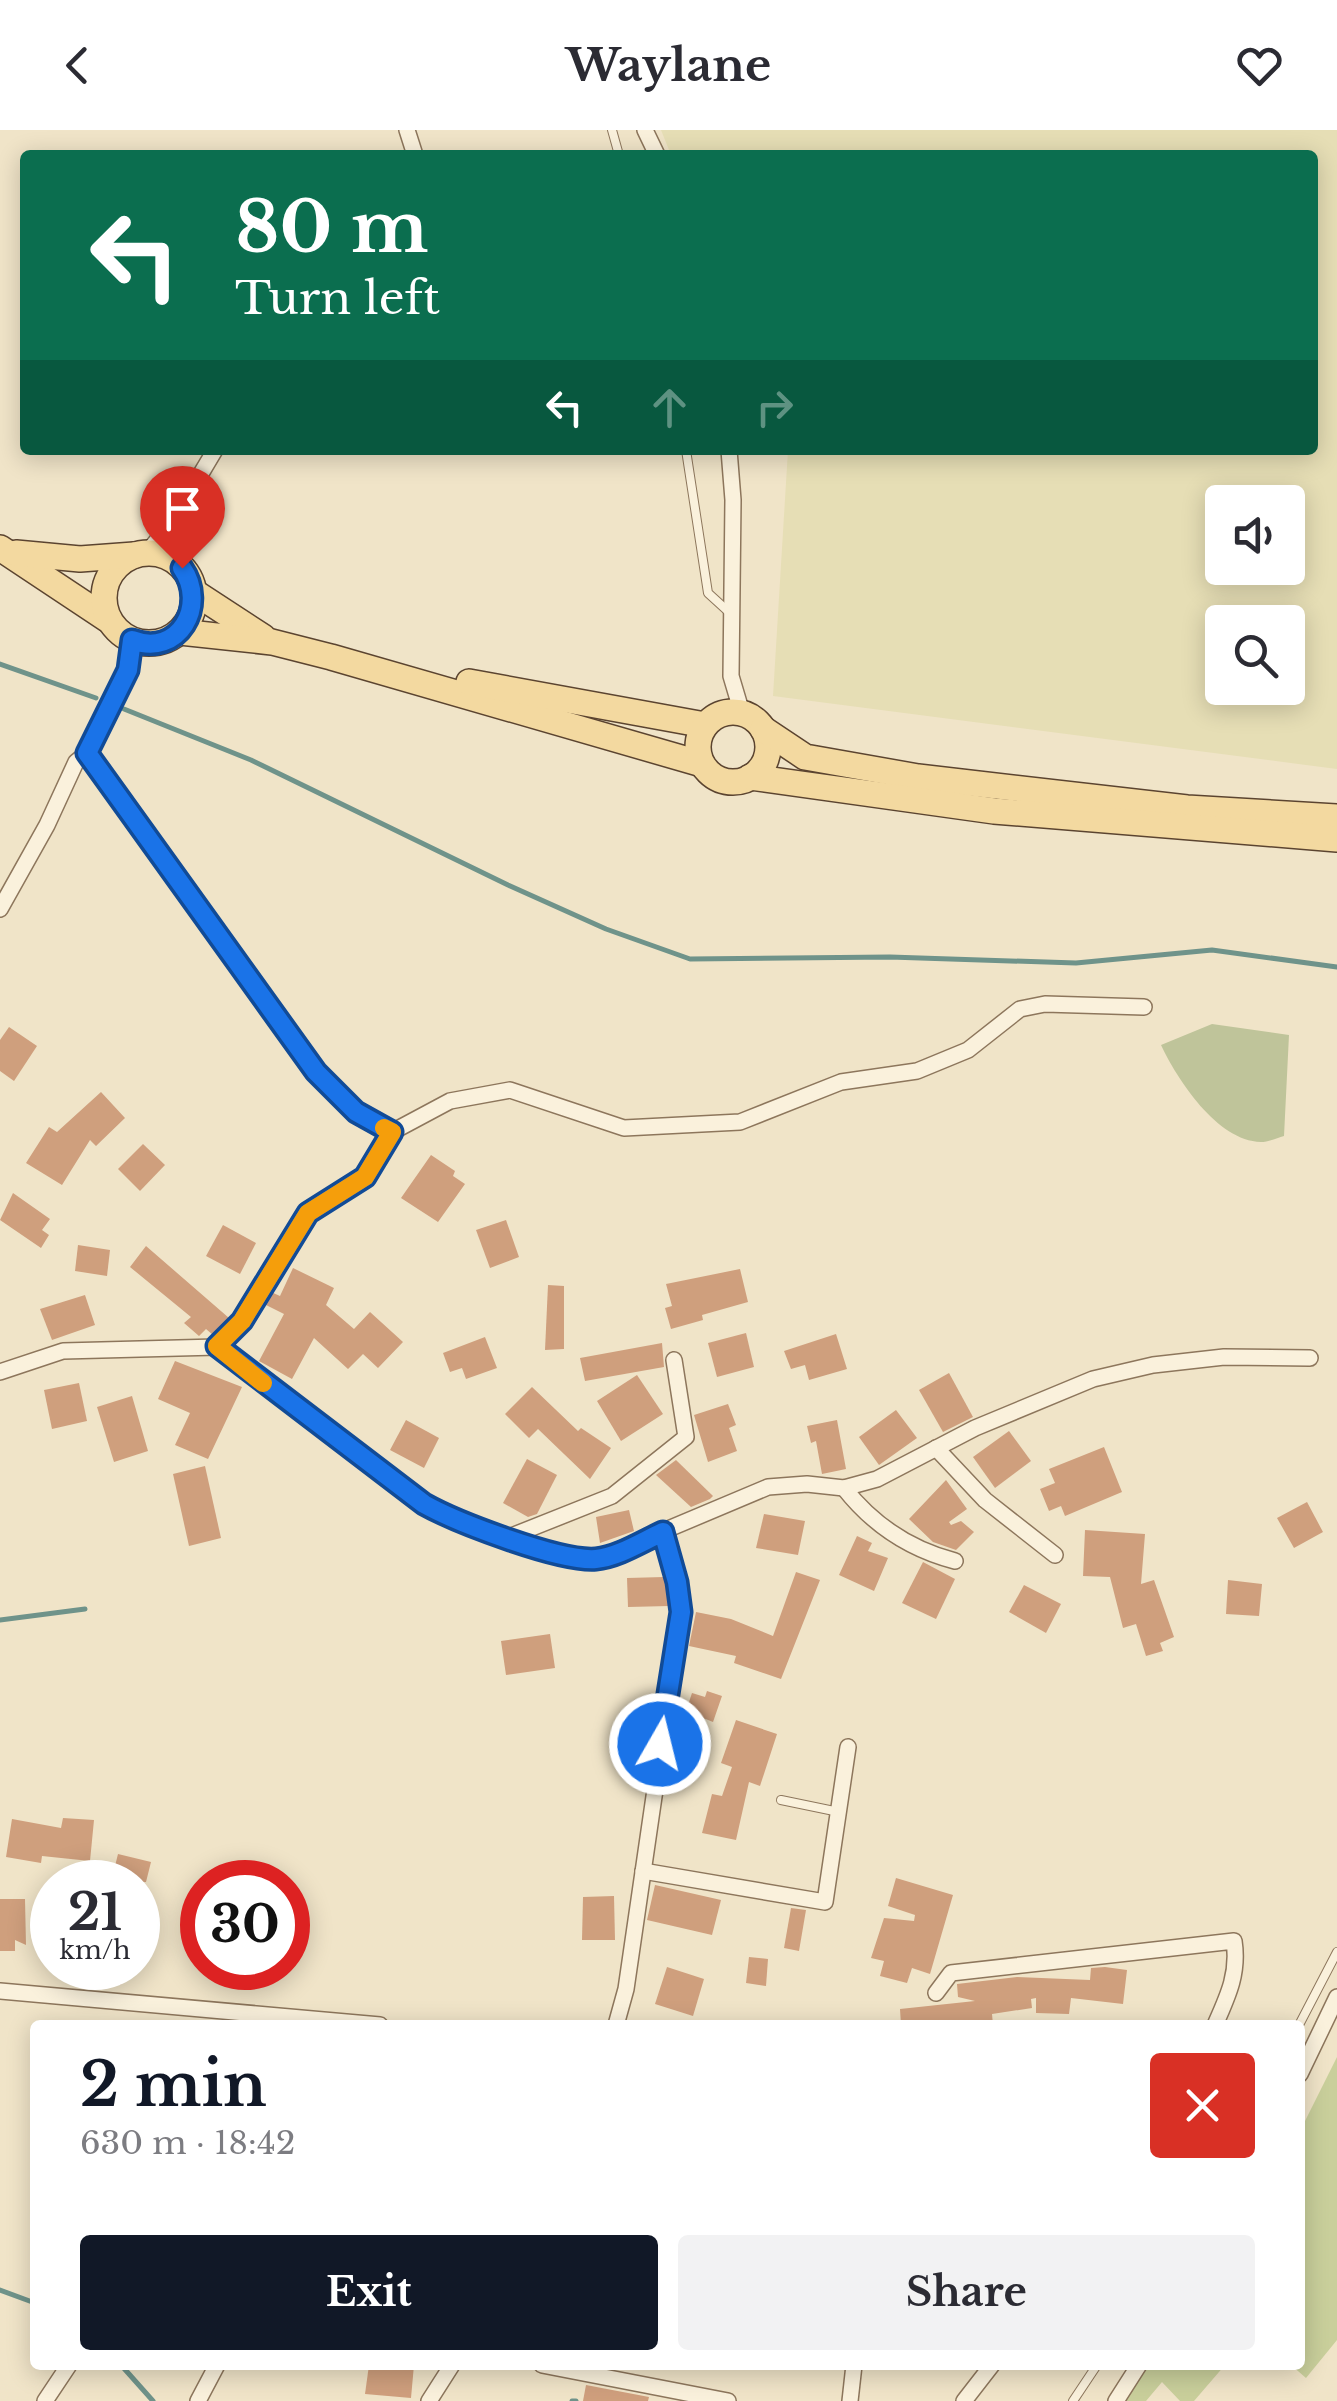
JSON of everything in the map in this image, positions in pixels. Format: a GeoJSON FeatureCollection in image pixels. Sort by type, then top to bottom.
{"type":"FeatureCollection","features":[{"type":"Feature","properties":{"kind":"main road"},"geometry":{"type":"LineString","coordinates":[[6,550],[80,559],[151,555],[190,579],[194,607],[180,632]]}},
{"type":"Feature","properties":{"kind":"main road"},"geometry":{"type":"LineString","coordinates":[[6,550],[132,640],[153,644],[180,632],[272,642],[702,764],[723,780],[750,777],[996,799],[1337,839]]}},
{"type":"Feature","properties":{"kind":"main road"},"geometry":{"type":"LineString","coordinates":[[107,619],[103,604],[110,574],[151,555]]}},
{"type":"Feature","properties":{"kind":"main road"},"geometry":{"type":"LineString","coordinates":[[194,592],[272,642]]}},
{"type":"Feature","properties":{"kind":"main road"},"geometry":{"type":"LineString","coordinates":[[331,656],[705,725]]}},
{"type":"Feature","properties":{"kind":"main road"},"geometry":{"type":"LineString","coordinates":[[702,764],[698,751],[705,725],[716,716],[742,712],[805,756],[996,799],[1337,817]]}},
{"type":"Feature","properties":{"kind":"main road"},"geometry":{"type":"LineString","coordinates":[[750,777],[766,756],[763,729]]}},
{"type":"Feature","properties":{"kind":"street"},"geometry":{"type":"LineString","coordinates":[[151,555],[178,527],[215,455]]}},
{"type":"Feature","properties":{"kind":"street"},"geometry":{"type":"LineString","coordinates":[[151,555],[215,455]]}},
{"type":"Feature","properties":{"kind":"street"},"geometry":{"type":"LineString","coordinates":[[729,455],[734,617],[731,676],[742,712]]}},
{"type":"Feature","properties":{"kind":"street"},"geometry":{"type":"LineString","coordinates":[[0,908],[47,825],[76,762],[87,753],[128,670],[132,640]]}},
{"type":"Feature","properties":{"kind":"street"},"geometry":{"type":"LineString","coordinates":[[87,753],[316,1072],[356,1112],[392,1132]]}},
{"type":"Feature","properties":{"kind":"street"},"geometry":{"type":"LineString","coordinates":[[217,1346],[242,1321],[308,1213],[365,1177],[392,1132],[450,1101],[510,1090],[624,1128],[740,1122],[841,1082],[917,1071],[968,1050],[1020,1010],[1045,1004],[1144,1007]]}},
{"type":"Feature","properties":{"kind":"street"},"geometry":{"type":"LineString","coordinates":[[0,1372],[63,1351],[217,1346],[424,1504],[460,1524],[538,1548],[597,1559],[768,1487],[807,1484],[844,1488],[877,1479],[936,1448],[1092,1379],[1224,1357],[1310,1358]]}},
{"type":"Feature","properties":{"kind":"street"},"geometry":{"type":"LineString","coordinates":[[509,1537],[612,1496],[686,1437],[674,1360]]}},
{"type":"Feature","properties":{"kind":"street"},"geometry":{"type":"LineString","coordinates":[[936,1448],[985,1500],[1055,1555]]}},
{"type":"Feature","properties":{"kind":"street"},"geometry":{"type":"LineString","coordinates":[[844,1488],[860,1508],[902,1542],[955,1561]]}},
{"type":"Feature","properties":{"kind":"street"},"geometry":{"type":"LineString","coordinates":[[617,2020],[626,1989],[681,1612],[663,1532]]}},
{"type":"Feature","properties":{"kind":"street"},"geometry":{"type":"LineString","coordinates":[[642,1871],[825,1902],[848,1748]]}},
{"type":"Feature","properties":{"kind":"street"},"geometry":{"type":"LineString","coordinates":[[936,1993],[950,1973],[1234,1941],[1238,1962],[1217,2020]]}},
{"type":"Feature","properties":{"kind":"street"},"geometry":{"type":"LineString","coordinates":[[0,1992],[322,2020]]}},
{"type":"Feature","properties":{"kind":"street"},"geometry":{"type":"LineString","coordinates":[[1305,2064],[1337,1997]]}},
{"type":"Feature","properties":{"kind":"street"},"geometry":{"type":"LineString","coordinates":[[45,2401],[66,2370]]}},
{"type":"Feature","properties":{"kind":"street"},"geometry":{"type":"LineString","coordinates":[[198,2401],[214,2370]]}},
{"type":"Feature","properties":{"kind":"street"},"geometry":{"type":"LineString","coordinates":[[430,2401],[449,2370]]}},
{"type":"Feature","properties":{"kind":"street"},"geometry":{"type":"LineString","coordinates":[[568,2370],[728,2401]]}},
{"type":"Feature","properties":{"kind":"street"},"geometry":{"type":"LineString","coordinates":[[850,2401],[853,2370]]}},
{"type":"Feature","properties":{"kind":"street"},"geometry":{"type":"LineString","coordinates":[[964,2401],[988,2370]]}},
{"type":"Feature","properties":{"kind":"street"},"geometry":{"type":"LineString","coordinates":[[1116,2401],[1136,2370]]}},
{"type":"Feature","properties":{"kind":"lane"},"geometry":{"type":"LineString","coordinates":[[687,455],[708,593],[734,617]]}},
{"type":"Feature","properties":{"kind":"lane"},"geometry":{"type":"LineString","coordinates":[[781,1800],[838,1812]]}},
{"type":"Feature","properties":{"kind":"lane"},"geometry":{"type":"LineString","coordinates":[[1302,2020],[1337,1952]]}},
{"type":"Feature","properties":{"kind":"lane"},"geometry":{"type":"LineString","coordinates":[[1073,2401],[1094,2370]]}},
{"type":"Feature","properties":{"kind":"shaded area"},"geometry":{"type":"Polygon","coordinates":[[[661,130],[1337,130],[1337,769],[773,696],[788,455],[1318,455],[1318,150],[669,150],[661,130]]]}},
{"type":"Feature","properties":{"kind":"green space"},"geometry":{"type":"Polygon","coordinates":[[[1212,1024],[1289,1035],[1284,1136],[1261,1142],[1229,1131],[1200,1106],[1177,1074],[1161,1045],[1212,1024]]]}},
{"type":"Feature","properties":{"kind":"green space"},"geometry":{"type":"Polygon","coordinates":[[[1337,2057],[1337,2340],[1306,2378],[1297,2370],[1305,2370],[1305,2121],[1337,2057]]]}},
{"type":"Feature","properties":{"kind":"green space"},"geometry":{"type":"Polygon","coordinates":[[[1141,2370],[1221,2370],[1194,2401],[1180,2401],[1162,2382],[1146,2401],[1122,2401],[1141,2370]]]}},
{"type":"Feature","properties":{"kind":"building"},"geometry":{"type":"Polygon","coordinates":[[[9,1027],[37,1046],[14,1081],[0,1071],[0,1040],[9,1027]]]}},
{"type":"Feature","properties":{"kind":"building"},"geometry":{"type":"Polygon","coordinates":[[[101,1092],[125,1118],[96,1146],[90,1140],[62,1185],[26,1163],[49,1127],[57,1132],[101,1092]]]}},
{"type":"Feature","properties":{"kind":"building"},"geometry":{"type":"Polygon","coordinates":[[[143,1144],[165,1165],[140,1191],[118,1169],[143,1144]]]}},
{"type":"Feature","properties":{"kind":"building"},"geometry":{"type":"Polygon","coordinates":[[[431,1155],[455,1171],[453,1176],[465,1184],[438,1222],[401,1198],[431,1155]]]}},
{"type":"Feature","properties":{"kind":"building"},"geometry":{"type":"Polygon","coordinates":[[[13,1193],[50,1219],[42,1230],[49,1235],[41,1248],[0,1220],[13,1193]]]}},
{"type":"Feature","properties":{"kind":"building"},"geometry":{"type":"Polygon","coordinates":[[[506,1220],[519,1257],[490,1268],[476,1230],[506,1220]]]}},
{"type":"Feature","properties":{"kind":"building"},"geometry":{"type":"Polygon","coordinates":[[[223,1225],[256,1243],[240,1274],[206,1256],[223,1225]]]}},
{"type":"Feature","properties":{"kind":"building"},"geometry":{"type":"Polygon","coordinates":[[[78,1245],[110,1250],[107,1276],[75,1271],[78,1245]]]}},
{"type":"Feature","properties":{"kind":"building"},"geometry":{"type":"Polygon","coordinates":[[[146,1246],[229,1318],[213,1335],[206,1329],[199,1336],[184,1323],[191,1317],[130,1267],[146,1246]]]}},
{"type":"Feature","properties":{"kind":"building"},"geometry":{"type":"Polygon","coordinates":[[[293,1268],[334,1288],[326,1305],[354,1329],[370,1312],[403,1342],[378,1368],[363,1354],[348,1369],[314,1338],[292,1379],[259,1361],[284,1314],[264,1304],[271,1292],[280,1296],[293,1268]]]}},
{"type":"Feature","properties":{"kind":"building"},"geometry":{"type":"Polygon","coordinates":[[[740,1269],[748,1302],[671,1329],[665,1308],[672,1306],[666,1284],[740,1269]]]}},
{"type":"Feature","properties":{"kind":"building"},"geometry":{"type":"Polygon","coordinates":[[[548,1285],[564,1286],[564,1349],[545,1350],[548,1285]]]}},
{"type":"Feature","properties":{"kind":"building"},"geometry":{"type":"Polygon","coordinates":[[[85,1295],[95,1325],[52,1340],[40,1309],[85,1295]]]}},
{"type":"Feature","properties":{"kind":"building"},"geometry":{"type":"Polygon","coordinates":[[[746,1333],[754,1367],[717,1377],[708,1343],[746,1333]]]}},
{"type":"Feature","properties":{"kind":"building"},"geometry":{"type":"Polygon","coordinates":[[[836,1334],[847,1369],[809,1380],[805,1365],[791,1369],[784,1351],[836,1334]]]}},
{"type":"Feature","properties":{"kind":"building"},"geometry":{"type":"Polygon","coordinates":[[[485,1337],[497,1368],[466,1379],[462,1368],[450,1372],[443,1353],[485,1337]]]}},
{"type":"Feature","properties":{"kind":"building"},"geometry":{"type":"Polygon","coordinates":[[[662,1343],[664,1367],[585,1381],[580,1358],[662,1343]]]}},
{"type":"Feature","properties":{"kind":"building"},"geometry":{"type":"Polygon","coordinates":[[[175,1361],[242,1387],[208,1459],[175,1445],[190,1413],[158,1399],[175,1361]]]}},
{"type":"Feature","properties":{"kind":"building"},"geometry":{"type":"Polygon","coordinates":[[[949,1373],[973,1417],[943,1432],[919,1390],[949,1373]]]}},
{"type":"Feature","properties":{"kind":"building"},"geometry":{"type":"Polygon","coordinates":[[[637,1375],[663,1414],[621,1441],[597,1401],[637,1375]]]}},
{"type":"Feature","properties":{"kind":"building"},"geometry":{"type":"Polygon","coordinates":[[[79,1383],[87,1421],[52,1429],[44,1390],[79,1383]]]}},
{"type":"Feature","properties":{"kind":"building"},"geometry":{"type":"Polygon","coordinates":[[[532,1387],[578,1431],[581,1428],[611,1448],[590,1479],[538,1429],[529,1438],[505,1414],[532,1387]]]}},
{"type":"Feature","properties":{"kind":"building"},"geometry":{"type":"Polygon","coordinates":[[[132,1396],[148,1451],[114,1462],[97,1407],[132,1396]]]}},
{"type":"Feature","properties":{"kind":"building"},"geometry":{"type":"Polygon","coordinates":[[[728,1404],[736,1425],[729,1428],[737,1451],[708,1462],[694,1415],[728,1404]]]}},
{"type":"Feature","properties":{"kind":"building"},"geometry":{"type":"Polygon","coordinates":[[[896,1410],[917,1438],[879,1465],[859,1437],[896,1410]]]}},
{"type":"Feature","properties":{"kind":"building"},"geometry":{"type":"Polygon","coordinates":[[[406,1420],[439,1438],[424,1468],[390,1450],[406,1420]]]}},
{"type":"Feature","properties":{"kind":"building"},"geometry":{"type":"Polygon","coordinates":[[[837,1420],[846,1469],[822,1474],[816,1441],[811,1443],[807,1426],[837,1420]]]}},
{"type":"Feature","properties":{"kind":"building"},"geometry":{"type":"Polygon","coordinates":[[[1009,1431],[1031,1461],[995,1488],[973,1457],[1009,1431]]]}},
{"type":"Feature","properties":{"kind":"building"},"geometry":{"type":"Polygon","coordinates":[[[1104,1447],[1122,1492],[1065,1516],[1061,1506],[1049,1511],[1040,1489],[1055,1483],[1049,1469],[1104,1447]]]}},
{"type":"Feature","properties":{"kind":"building"},"geometry":{"type":"Polygon","coordinates":[[[527,1459],[557,1475],[537,1514],[528,1517],[503,1503],[527,1459]]]}},
{"type":"Feature","properties":{"kind":"building"},"geometry":{"type":"Polygon","coordinates":[[[676,1460],[713,1496],[710,1499],[691,1507],[656,1475],[676,1460]]]}},
{"type":"Feature","properties":{"kind":"building"},"geometry":{"type":"Polygon","coordinates":[[[205,1466],[221,1538],[189,1546],[173,1474],[205,1466]]]}},
{"type":"Feature","properties":{"kind":"building"},"geometry":{"type":"Polygon","coordinates":[[[946,1480],[967,1509],[949,1522],[951,1525],[961,1521],[974,1532],[956,1550],[933,1542],[909,1519],[946,1480]]]}},
{"type":"Feature","properties":{"kind":"building"},"geometry":{"type":"Polygon","coordinates":[[[1307,1502],[1323,1532],[1294,1548],[1277,1518],[1307,1502]]]}},
{"type":"Feature","properties":{"kind":"building"},"geometry":{"type":"Polygon","coordinates":[[[629,1510],[634,1531],[600,1543],[596,1517],[629,1510]]]}},
{"type":"Feature","properties":{"kind":"building"},"geometry":{"type":"Polygon","coordinates":[[[764,1514],[805,1521],[798,1555],[756,1548],[764,1514]]]}},
{"type":"Feature","properties":{"kind":"building"},"geometry":{"type":"Polygon","coordinates":[[[1085,1530],[1145,1534],[1141,1584],[1154,1580],[1174,1637],[1160,1643],[1163,1651],[1146,1656],[1136,1624],[1123,1628],[1110,1577],[1083,1576],[1085,1530]]]}},
{"type":"Feature","properties":{"kind":"building"},"geometry":{"type":"Polygon","coordinates":[[[857,1536],[872,1543],[868,1551],[888,1558],[874,1591],[839,1575],[857,1536]]]}},
{"type":"Feature","properties":{"kind":"building"},"geometry":{"type":"Polygon","coordinates":[[[923,1562],[955,1579],[936,1619],[902,1603],[923,1562]]]}},
{"type":"Feature","properties":{"kind":"building"},"geometry":{"type":"Polygon","coordinates":[[[796,1572],[820,1580],[781,1679],[734,1663],[736,1656],[689,1646],[696,1612],[731,1619],[773,1636],[796,1572]]]}},
{"type":"Feature","properties":{"kind":"building"},"geometry":{"type":"Polygon","coordinates":[[[664,1577],[669,1606],[628,1607],[627,1578],[664,1577]]]}},
{"type":"Feature","properties":{"kind":"building"},"geometry":{"type":"Polygon","coordinates":[[[1228,1580],[1262,1584],[1259,1616],[1226,1614],[1228,1580]]]}},
{"type":"Feature","properties":{"kind":"building"},"geometry":{"type":"Polygon","coordinates":[[[1024,1585],[1061,1604],[1046,1633],[1009,1612],[1024,1585]]]}},
{"type":"Feature","properties":{"kind":"building"},"geometry":{"type":"Polygon","coordinates":[[[550,1634],[555,1668],[506,1675],[501,1641],[550,1634]]]}},
{"type":"Feature","properties":{"kind":"building"},"geometry":{"type":"Polygon","coordinates":[[[707,1691],[722,1696],[713,1722],[686,1711],[692,1693],[705,1697],[707,1691]]]}},
{"type":"Feature","properties":{"kind":"building"},"geometry":{"type":"Polygon","coordinates":[[[736,1720],[777,1734],[760,1786],[749,1782],[736,1840],[702,1833],[712,1794],[722,1796],[732,1767],[721,1763],[736,1720]]]}},
{"type":"Feature","properties":{"kind":"building"},"geometry":{"type":"Polygon","coordinates":[[[63,1818],[94,1820],[90,1860],[42,1856],[41,1860],[30,1861],[6,1857],[12,1819],[61,1828],[63,1818]]]}},
{"type":"Feature","properties":{"kind":"building"},"geometry":{"type":"Polygon","coordinates":[[[118,1854],[143,1860],[116,1860],[118,1854]]]}},
{"type":"Feature","properties":{"kind":"building"},"geometry":{"type":"Polygon","coordinates":[[[896,1878],[953,1895],[930,1974],[912,1968],[907,1983],[880,1976],[884,1961],[871,1958],[884,1918],[914,1921],[915,1915],[888,1906],[896,1878]]]}},
{"type":"Feature","properties":{"kind":"building"},"geometry":{"type":"Polygon","coordinates":[[[655,1885],[721,1900],[712,1935],[647,1920],[655,1885]]]}},
{"type":"Feature","properties":{"kind":"building"},"geometry":{"type":"Polygon","coordinates":[[[614,1896],[615,1940],[582,1940],[583,1897],[614,1896]]]}},
{"type":"Feature","properties":{"kind":"building"},"geometry":{"type":"Polygon","coordinates":[[[0,1899],[25,1899],[26,1945],[15,1940],[15,1951],[0,1951],[0,1899]]]}},
{"type":"Feature","properties":{"kind":"building"},"geometry":{"type":"Polygon","coordinates":[[[791,1908],[806,1910],[799,1951],[784,1948],[791,1908]]]}},
{"type":"Feature","properties":{"kind":"building"},"geometry":{"type":"Polygon","coordinates":[[[749,1957],[768,1959],[766,1986],[746,1983],[749,1957]]]}},
{"type":"Feature","properties":{"kind":"building"},"geometry":{"type":"Polygon","coordinates":[[[667,1967],[704,1979],[693,2016],[655,2004],[667,1967]]]}},
{"type":"Feature","properties":{"kind":"building"},"geometry":{"type":"Polygon","coordinates":[[[1091,1968],[1127,1970],[1123,2004],[1071,1998],[1069,2014],[1036,2013],[1036,1998],[1031,1999],[1032,2008],[992,2014],[993,2020],[901,2020],[900,2009],[975,2001],[958,1997],[957,1984],[1017,1977],[1090,1980],[1091,1968]]]}},
{"type":"Feature","properties":{"kind":"building"},"geometry":{"type":"Polygon","coordinates":[[[368,2370],[414,2370],[411,2398],[365,2394],[368,2370]]]}},
{"type":"Feature","properties":{"kind":"building"},"geometry":{"type":"Polygon","coordinates":[[[586,2385],[649,2397],[648,2401],[583,2401],[586,2385]]]}},
{"type":"Feature","properties":{"kind":"waterway"},"geometry":{"type":"LineString","coordinates":[[0,664],[96,698]]}},
{"type":"Feature","properties":{"kind":"waterway"},"geometry":{"type":"LineString","coordinates":[[124,709],[251,760],[606,929],[690,959],[890,957],[1076,963],[1212,950],[1337,967]]}},
{"type":"Feature","properties":{"kind":"waterway"},"geometry":{"type":"LineString","coordinates":[[0,1620],[85,1609]]}},
{"type":"Feature","properties":{"kind":"waterway"},"geometry":{"type":"LineString","coordinates":[[0,2290],[30,2301]]}},
{"type":"Feature","properties":{"kind":"waterway"},"geometry":{"type":"LineString","coordinates":[[125,2370],[153,2401]]}},
{"type":"Feature","properties":{"kind":"slow traffic"},"geometry":{"type":"LineString","coordinates":[[263,1383],[217,1346],[242,1321],[308,1213],[365,1177],[392,1132],[384,1128]]}},
{"type":"Feature","properties":{"kind":"route"},"geometry":{"type":"LineString","coordinates":[[182,568],[194,592],[194,607],[188,620],[168,640],[153,644],[132,640],[128,670],[87,753],[316,1072],[356,1112],[392,1132],[365,1177],[308,1213],[242,1321],[217,1346],[424,1504],[460,1524],[538,1548],[597,1559],[663,1532],[681,1612],[660,1744]]}}]}
